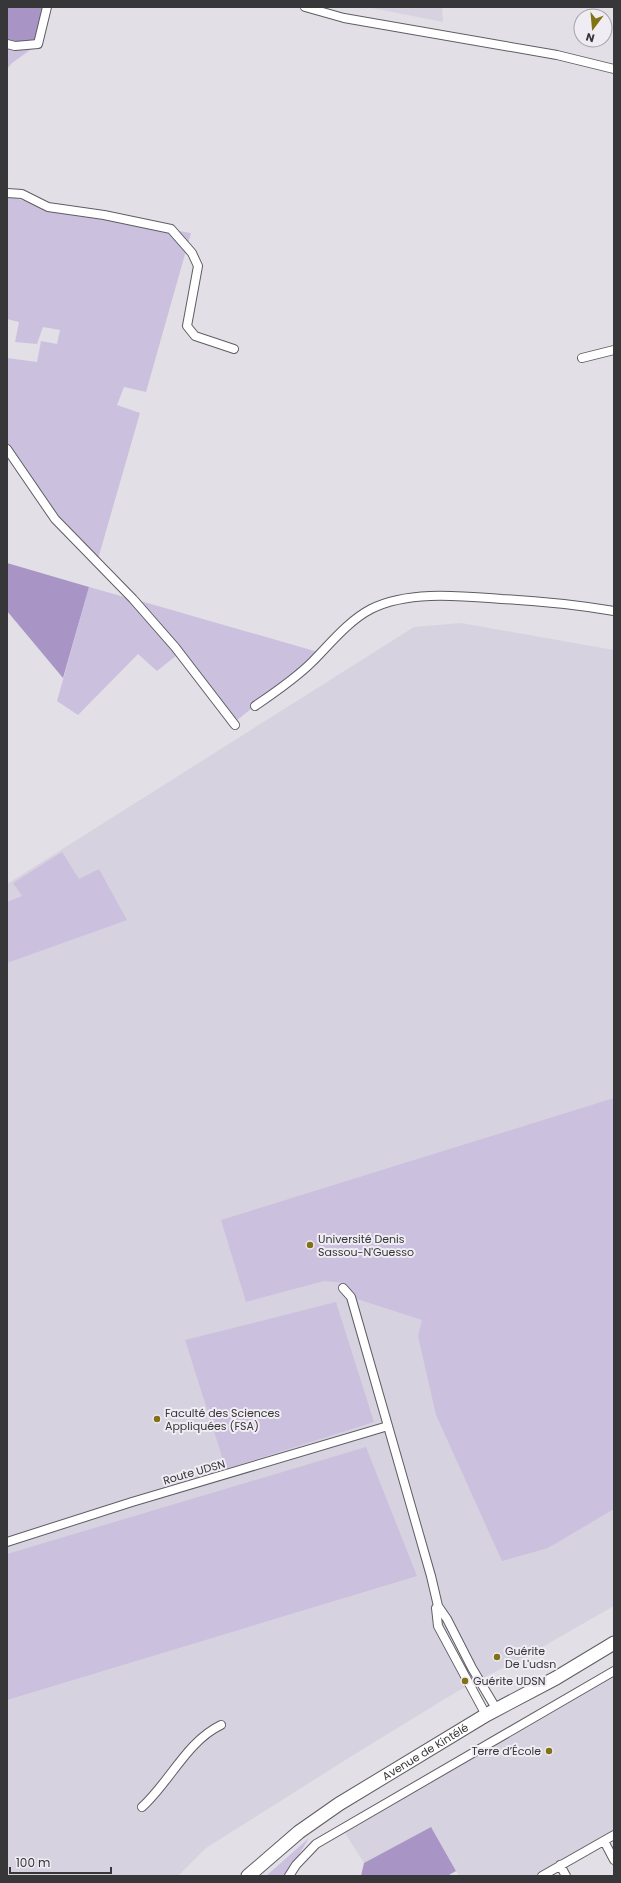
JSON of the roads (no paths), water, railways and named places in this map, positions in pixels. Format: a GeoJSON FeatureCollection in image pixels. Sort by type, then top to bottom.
{"type":"FeatureCollection","features":[{"type":"Feature","properties":{"kind":"main road","name":"Avenue de Kintélé"},"geometry":{"type":"LineString","coordinates":[[248,1876],[299,1832],[328,1811],[490,1709],[556,1678],[614,1643]]}},
{"type":"Feature","properties":{"kind":"street"},"geometry":{"type":"LineString","coordinates":[[7,44],[15,46],[38,44],[47,7]]}},
{"type":"Feature","properties":{"kind":"street"},"geometry":{"type":"LineString","coordinates":[[305,7],[344,18],[536,52],[614,69]]}},
{"type":"Feature","properties":{"kind":"street"},"geometry":{"type":"LineString","coordinates":[[7,193],[22,194],[48,207],[104,215],[171,229],[192,253],[198,266],[187,326],[195,336],[234,349]]}},
{"type":"Feature","properties":{"kind":"street"},"geometry":{"type":"LineString","coordinates":[[582,358],[614,350]]}},
{"type":"Feature","properties":{"kind":"street"},"geometry":{"type":"LineString","coordinates":[[7,450],[55,519],[133,599],[175,647],[235,725]]}},
{"type":"Feature","properties":{"kind":"street"},"geometry":{"type":"LineString","coordinates":[[254,706],[283,687],[311,663],[334,639],[370,609],[396,601],[425,596],[462,596],[536,601],[614,611]]}},
{"type":"Feature","properties":{"kind":"street"},"geometry":{"type":"LineString","coordinates":[[342,1288],[351,1297],[431,1576],[438,1606],[447,1618],[490,1709]]}},
{"type":"Feature","properties":{"kind":"street","name":"Route UDSN"},"geometry":{"type":"LineString","coordinates":[[7,1542],[132,1502],[388,1426]]}},
{"type":"Feature","properties":{"kind":"street"},"geometry":{"type":"LineString","coordinates":[[438,1606],[436,1608],[438,1626],[490,1709]]}},
{"type":"Feature","properties":{"kind":"street"},"geometry":{"type":"LineString","coordinates":[[289,1876],[296,1865],[316,1844],[614,1671]]}},
{"type":"Feature","properties":{"kind":"street"},"geometry":{"type":"LineString","coordinates":[[142,1807],[155,1795],[170,1772],[209,1731],[221,1725]]}},
{"type":"Feature","properties":{"kind":"street"},"geometry":{"type":"LineString","coordinates":[[542,1876],[614,1835]]}},
{"type":"Feature","properties":{"kind":"street"},"geometry":{"type":"LineString","coordinates":[[604,1841],[614,1860]]}},
{"type":"Feature","properties":{"kind":"street"},"geometry":{"type":"LineString","coordinates":[[560,1865],[566,1876]]}},
{"type":"Feature","properties":{"kind":"place","name":"Université Denis Sassou-N'Guesso"},"geometry":{"type":"Point","coordinates":[310,1245]}},
{"type":"Feature","properties":{"kind":"place","name":"Faculté des Sciences Appliquées (FSA)"},"geometry":{"type":"Point","coordinates":[157,1419]}},
{"type":"Feature","properties":{"kind":"place","name":"Guérite De L'udsn"},"geometry":{"type":"Point","coordinates":[497,1657]}},
{"type":"Feature","properties":{"kind":"place","name":"Guérite UDSN"},"geometry":{"type":"Point","coordinates":[465,1681]}},
{"type":"Feature","properties":{"kind":"place","name":"Terre d’École"},"geometry":{"type":"Point","coordinates":[549,1751]}}]}
